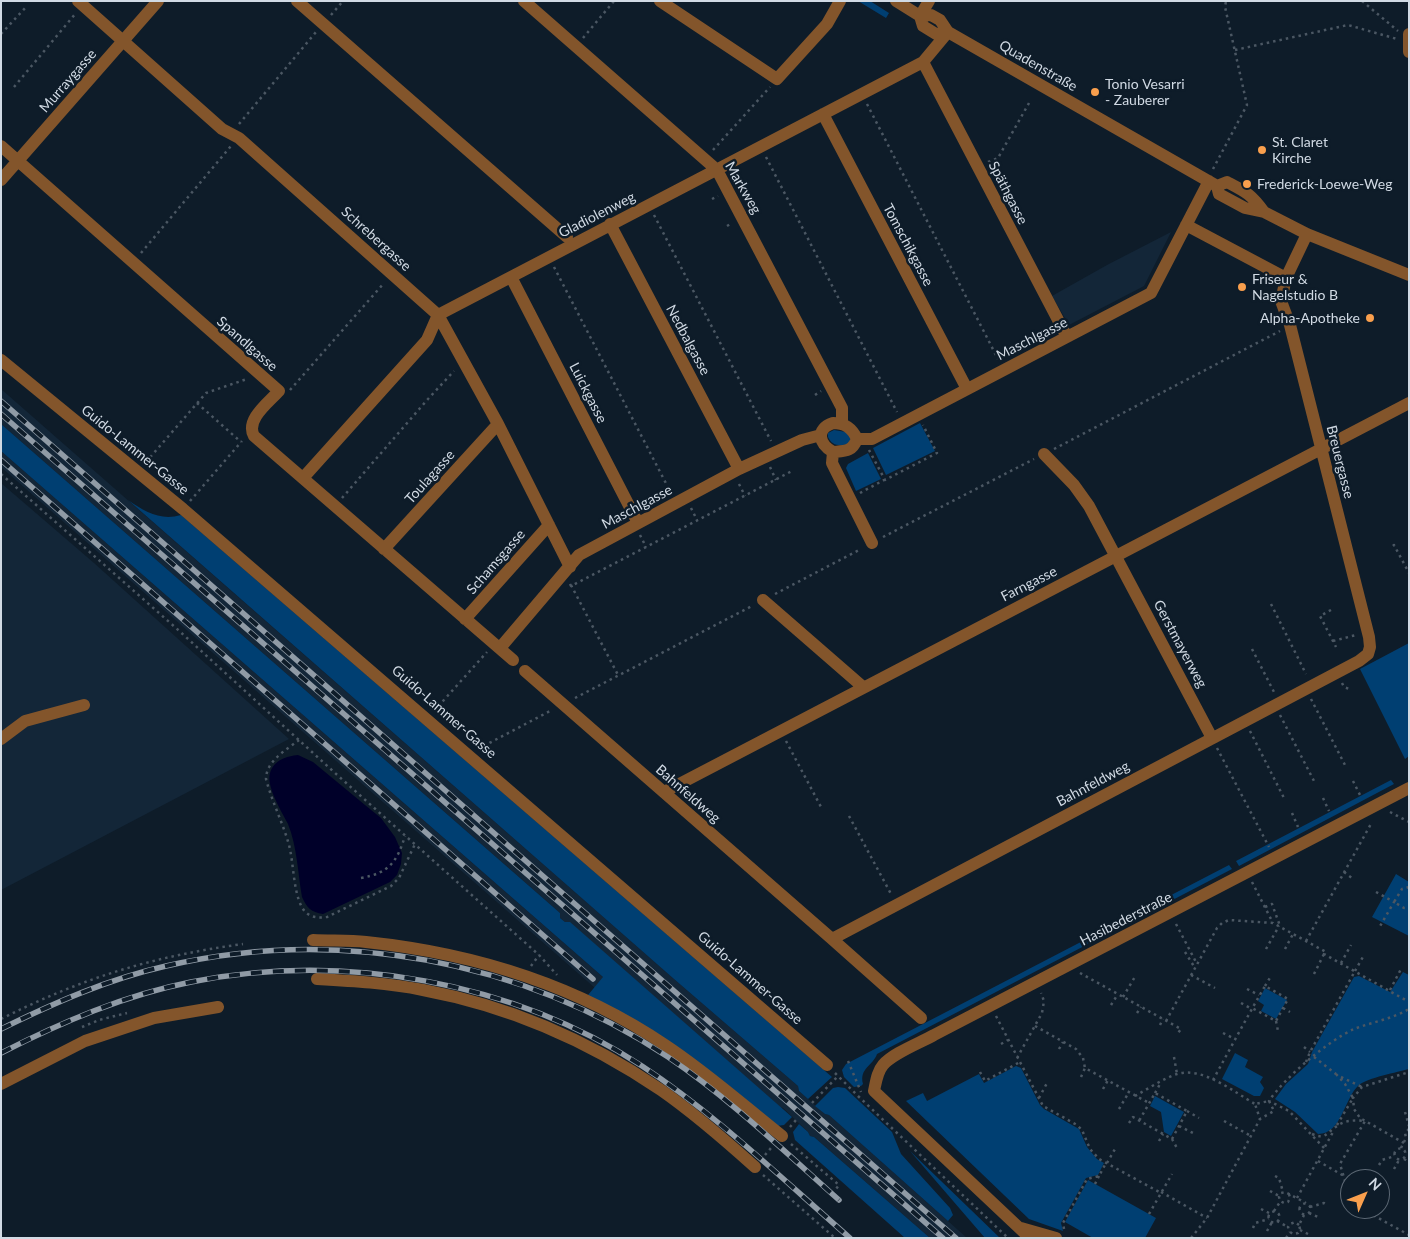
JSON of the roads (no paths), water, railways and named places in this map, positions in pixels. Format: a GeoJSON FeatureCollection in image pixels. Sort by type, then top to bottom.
{"type":"FeatureCollection","features":[{"type":"Feature","properties":{"kind":"street","name":"Murraygasse"},"geometry":{"type":"LineString","coordinates":[[1,180],[158,1]]}},
{"type":"Feature","properties":{"kind":"street"},"geometry":{"type":"LineString","coordinates":[[297,1],[567,238]]}},
{"type":"Feature","properties":{"kind":"street","name":"Markweg"},"geometry":{"type":"LineString","coordinates":[[524,1],[717,170],[842,408],[842,423]]}},
{"type":"Feature","properties":{"kind":"street"},"geometry":{"type":"LineString","coordinates":[[660,1],[778,79],[827,24],[840,1]]}},
{"type":"Feature","properties":{"kind":"street","name":"Quadenstraße"},"geometry":{"type":"LineString","coordinates":[[896,1],[920,16],[923,26],[936,34],[948,32],[1213,184],[1219,194],[1245,208],[1264,212],[1307,234],[1409,275]]}},
{"type":"Feature","properties":{"kind":"street"},"geometry":{"type":"LineString","coordinates":[[920,16],[929,1]]}},
{"type":"Feature","properties":{"kind":"street","name":"Schrebergasse"},"geometry":{"type":"LineString","coordinates":[[77,7],[123,42],[222,129],[235,136],[438,315],[498,424],[570,567]]}},
{"type":"Feature","properties":{"kind":"street","name":"Gladiolenweg"},"geometry":{"type":"LineString","coordinates":[[438,315],[923,62],[948,32]]}},
{"type":"Feature","properties":{"kind":"street","name":"Späthgasse"},"geometry":{"type":"LineString","coordinates":[[923,62],[1067,337]]}},
{"type":"Feature","properties":{"kind":"street","name":"Tomschikgasse"},"geometry":{"type":"LineString","coordinates":[[823,114],[967,389]]}},
{"type":"Feature","properties":{"kind":"street","name":"Spandlgasse"},"geometry":{"type":"LineString","coordinates":[[1,146],[279,392],[253,420],[251,430],[254,436],[303,478]]}},
{"type":"Feature","properties":{"kind":"street","name":"Maschlgasse"},"geometry":{"type":"LineString","coordinates":[[857,439],[872,439],[1151,293],[1186,225],[1213,184]]}},
{"type":"Feature","properties":{"kind":"street","name":"Nedbalgasse"},"geometry":{"type":"LineString","coordinates":[[610,224],[739,476]]}},
{"type":"Feature","properties":{"kind":"street"},"geometry":{"type":"LineString","coordinates":[[1186,225],[1286,278],[1307,234]]}},
{"type":"Feature","properties":{"kind":"street","name":"Luickgasse"},"geometry":{"type":"LineString","coordinates":[[510,277],[638,528]]}},
{"type":"Feature","properties":{"kind":"street","name":"Breuergasse"},"geometry":{"type":"LineString","coordinates":[[1286,278],[1281,302],[1290,326],[1368,632],[1370,648],[1368,654]]}},
{"type":"Feature","properties":{"kind":"street"},"geometry":{"type":"LineString","coordinates":[[438,315],[426,340],[303,478],[513,660]]}},
{"type":"Feature","properties":{"kind":"street","name":"Guido-Lammer-Gasse"},"geometry":{"type":"LineString","coordinates":[[1,360],[184,509],[428,718],[827,1065]]}},
{"type":"Feature","properties":{"kind":"street","name":"Farngasse"},"geometry":{"type":"LineString","coordinates":[[664,792],[1409,403]]}},
{"type":"Feature","properties":{"kind":"street"},"geometry":{"type":"LineString","coordinates":[[842,423],[853,431],[857,439],[854,447],[833,452],[822,443],[822,430],[827,425],[842,423]]}},
{"type":"Feature","properties":{"kind":"street","name":"Toulagasse"},"geometry":{"type":"LineString","coordinates":[[384,549],[498,424]]}},
{"type":"Feature","properties":{"kind":"street","name":"Maschlgasse"},"geometry":{"type":"LineString","coordinates":[[497,646],[579,555],[638,528],[739,476],[802,440],[821,435]]}},
{"type":"Feature","properties":{"kind":"street"},"geometry":{"type":"LineString","coordinates":[[833,452],[832,463],[872,543]]}},
{"type":"Feature","properties":{"kind":"street","name":"Gerstmayerweg"},"geometry":{"type":"LineString","coordinates":[[1044,454],[1074,485],[1089,506],[1212,738]]}},
{"type":"Feature","properties":{"kind":"street","name":"Schamsgasse"},"geometry":{"type":"LineString","coordinates":[[465,619],[549,525]]}},
{"type":"Feature","properties":{"kind":"street"},"geometry":{"type":"LineString","coordinates":[[762,600],[863,687]]}},
{"type":"Feature","properties":{"kind":"street","name":"Bahnfeldweg"},"geometry":{"type":"LineString","coordinates":[[832,939],[1368,654]]}},
{"type":"Feature","properties":{"kind":"street","name":"Bahnfeldweg"},"geometry":{"type":"LineString","coordinates":[[525,671],[920,1018]]}},
{"type":"Feature","properties":{"kind":"street"},"geometry":{"type":"LineString","coordinates":[[1,739],[25,721],[84,705]]}},
{"type":"Feature","properties":{"kind":"street","name":"Hasibederstraße"},"geometry":{"type":"LineString","coordinates":[[1019,1227],[868,1093],[883,1065],[893,1057],[1409,788]]}},
{"type":"Feature","properties":{"kind":"street"},"geometry":{"type":"LineString","coordinates":[[313,940],[365,941],[418,948],[479,962],[549,984],[591,1003],[665,1044],[712,1079],[782,1136]]}},
{"type":"Feature","properties":{"kind":"street"},"geometry":{"type":"LineString","coordinates":[[317,979],[392,985],[422,990],[502,1010],[537,1023],[610,1058],[662,1091],[712,1130],[754,1167]]}},
{"type":"Feature","properties":{"kind":"street"},"geometry":{"type":"LineString","coordinates":[[1,1084],[85,1041],[154,1018],[218,1007]]}},
{"type":"Feature","properties":{"kind":"street"},"geometry":{"type":"LineString","coordinates":[[1019,1227],[1060,1236]]}},
{"type":"Feature","properties":{"kind":"street"},"geometry":{"type":"LineString","coordinates":[[1019,1227],[1030,1238]]}},
{"type":"Feature","properties":{"kind":"railway"},"geometry":{"type":"LineString","coordinates":[[1,401],[956,1238]]}},
{"type":"Feature","properties":{"kind":"railway"},"geometry":{"type":"LineString","coordinates":[[1,414],[943,1238]]}},
{"type":"Feature","properties":{"kind":"railway"},"geometry":{"type":"LineString","coordinates":[[1,460],[593,979]]}},
{"type":"Feature","properties":{"kind":"railway"},"geometry":{"type":"LineString","coordinates":[[1,1029],[61,1001],[144,971],[231,954],[296,950],[361,952],[426,960],[490,975],[552,996],[611,1024],[668,1057],[756,1125],[839,1200]]}},
{"type":"Feature","properties":{"kind":"railway"},"geometry":{"type":"LineString","coordinates":[[1,1053],[71,1020],[118,1002],[191,982],[249,974],[307,971],[366,973],[425,981],[482,994],[538,1013],[592,1037],[642,1066],[723,1126],[850,1238]]}},
{"type":"Feature","properties":{"kind":"place","name":"Tonio Vesarri - Zauberer"},"geometry":{"type":"Point","coordinates":[1095,92]}},
{"type":"Feature","properties":{"kind":"place","name":"St. Claret Kirche"},"geometry":{"type":"Point","coordinates":[1262,150]}},
{"type":"Feature","properties":{"kind":"place","name":"Frederick-Loewe-Weg"},"geometry":{"type":"Point","coordinates":[1247,184]}},
{"type":"Feature","properties":{"kind":"place","name":"Friseur & Nagelstudio B"},"geometry":{"type":"Point","coordinates":[1242,287]}},
{"type":"Feature","properties":{"kind":"place","name":"Alpha-Apotheke"},"geometry":{"type":"Point","coordinates":[1370,318]}}]}
